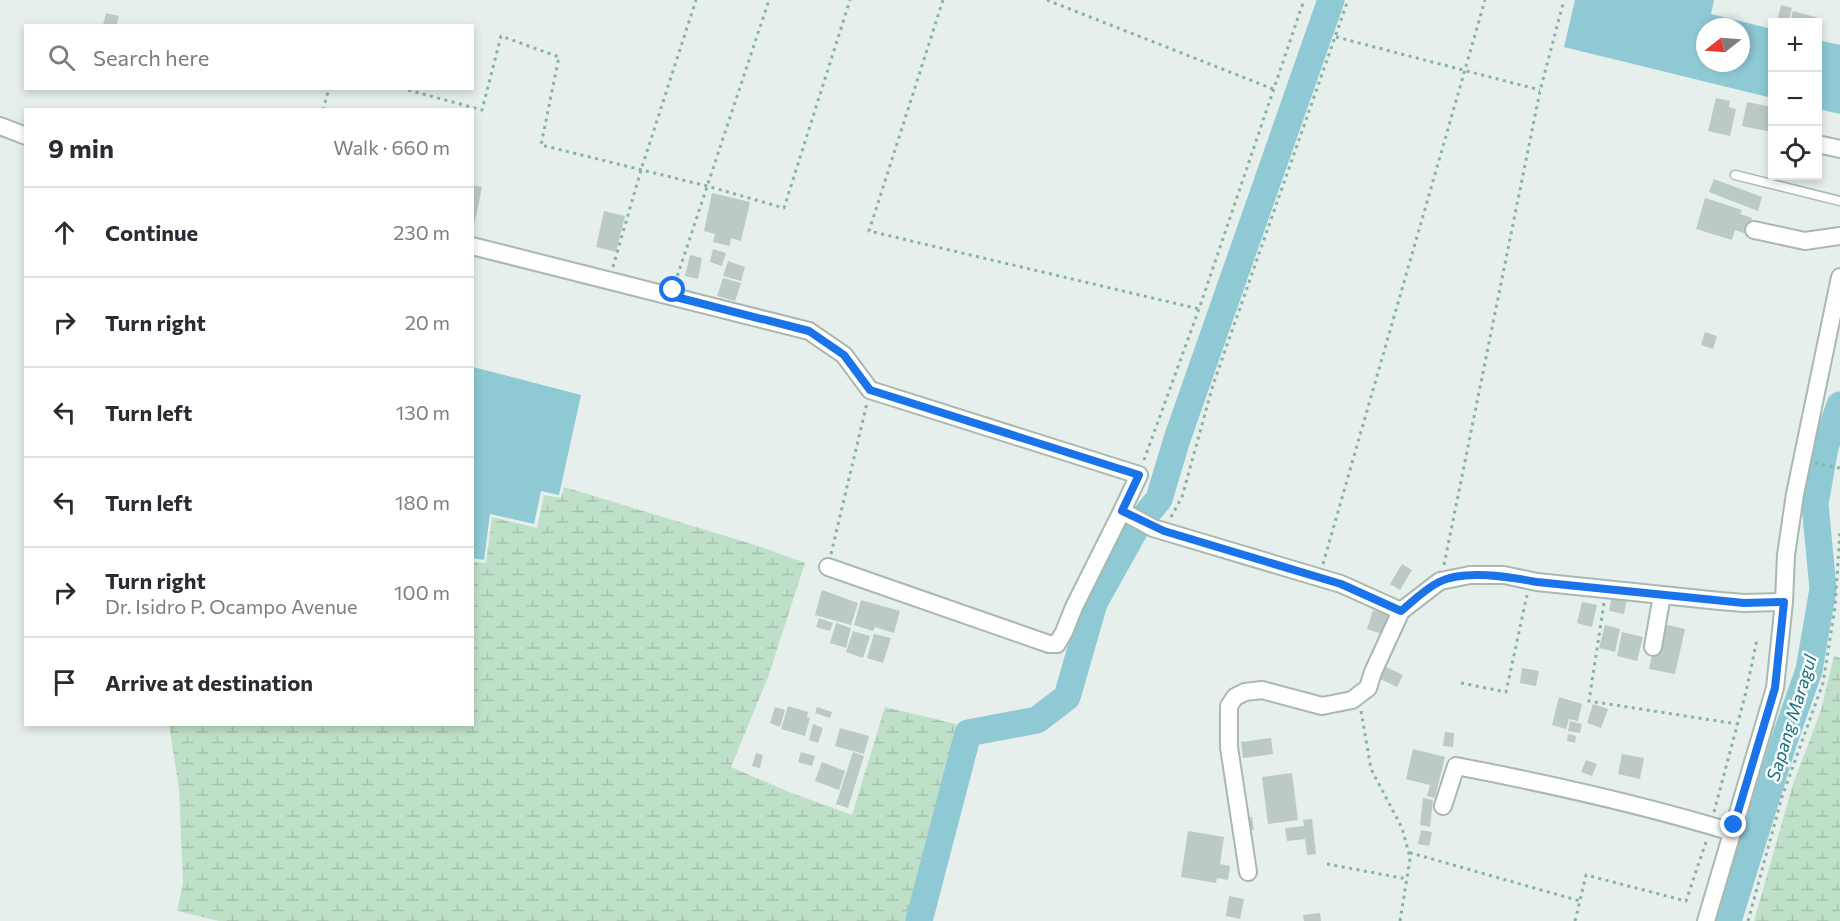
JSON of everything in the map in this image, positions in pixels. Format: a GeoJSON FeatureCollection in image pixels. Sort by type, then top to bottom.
{"type":"FeatureCollection","features":[{"type":"Feature","properties":{"kind":"street"},"geometry":{"type":"LineString","coordinates":[[0,126],[24,135]]}},
{"type":"Feature","properties":{"kind":"street"},"geometry":{"type":"LineString","coordinates":[[1822,145],[1840,149]]}},
{"type":"Feature","properties":{"kind":"street"},"geometry":{"type":"LineString","coordinates":[[1754,230],[1805,241],[1840,236]]}},
{"type":"Feature","properties":{"kind":"street"},"geometry":{"type":"LineString","coordinates":[[474,246],[809,331],[844,355],[870,390],[1139,475],[1125,513],[1056,644],[1049,644],[828,567]]}},
{"type":"Feature","properties":{"kind":"street"},"geometry":{"type":"LineString","coordinates":[[1706,921],[1775,688],[1784,602],[1786,555],[1795,494],[1840,278]]}},
{"type":"Feature","properties":{"kind":"street"},"geometry":{"type":"LineString","coordinates":[[1125,513],[1158,530],[1319,578],[1361,592],[1401,611]]}},
{"type":"Feature","properties":{"kind":"street"},"geometry":{"type":"LineString","coordinates":[[1248,872],[1230,747],[1228,706],[1235,697],[1245,692],[1262,690],[1322,706],[1344,703],[1359,695],[1368,688],[1401,611],[1440,581],[1481,575],[1503,575],[1606,589],[1744,603],[1784,602]]}},
{"type":"Feature","properties":{"kind":"street"},"geometry":{"type":"LineString","coordinates":[[1653,647],[1662,595]]}},
{"type":"Feature","properties":{"kind":"street"},"geometry":{"type":"LineString","coordinates":[[1443,806],[1456,766],[1545,783],[1643,806],[1732,832]]}},
{"type":"Feature","properties":{"kind":"lane"},"geometry":{"type":"LineString","coordinates":[[1735,175],[1840,201]]}},
{"type":"Feature","properties":{"kind":"path"},"geometry":{"type":"LineString","coordinates":[[609,280],[641,170],[696,0]]}},
{"type":"Feature","properties":{"kind":"path"},"geometry":{"type":"LineString","coordinates":[[672,296],[769,0]]}},
{"type":"Feature","properties":{"kind":"path"},"geometry":{"type":"LineString","coordinates":[[408,90],[483,110],[501,36],[559,57],[541,145],[707,186],[784,208],[850,0]]}},
{"type":"Feature","properties":{"kind":"path"},"geometry":{"type":"LineString","coordinates":[[943,0],[869,231],[1199,309]]}},
{"type":"Feature","properties":{"kind":"path"},"geometry":{"type":"LineString","coordinates":[[1047,0],[1273,89]]}},
{"type":"Feature","properties":{"kind":"path"},"geometry":{"type":"LineString","coordinates":[[1139,475],[1199,309],[1304,0]]}},
{"type":"Feature","properties":{"kind":"path"},"geometry":{"type":"LineString","coordinates":[[1158,530],[1182,497],[1213,385],[1348,0]]}},
{"type":"Feature","properties":{"kind":"path"},"geometry":{"type":"LineString","coordinates":[[1319,578],[1485,0]]}},
{"type":"Feature","properties":{"kind":"path"},"geometry":{"type":"LineString","coordinates":[[1440,581],[1540,91],[1564,0]]}},
{"type":"Feature","properties":{"kind":"path"},"geometry":{"type":"LineString","coordinates":[[1335,37],[1540,91]]}},
{"type":"Feature","properties":{"kind":"path"},"geometry":{"type":"LineString","coordinates":[[324,108],[328,90]]}},
{"type":"Feature","properties":{"kind":"path"},"geometry":{"type":"LineString","coordinates":[[828,567],[870,390]]}},
{"type":"Feature","properties":{"kind":"path"},"geometry":{"type":"LineString","coordinates":[[1810,462],[1840,468]]}},
{"type":"Feature","properties":{"kind":"path"},"geometry":{"type":"LineString","coordinates":[[1748,921],[1782,796],[1823,683],[1835,608],[1840,532]]}},
{"type":"Feature","properties":{"kind":"path"},"geometry":{"type":"LineString","coordinates":[[1461,683],[1506,692],[1530,580]]}},
{"type":"Feature","properties":{"kind":"path"},"geometry":{"type":"LineString","coordinates":[[1606,589],[1589,701],[1737,724]]}},
{"type":"Feature","properties":{"kind":"path"},"geometry":{"type":"LineString","coordinates":[[1359,695],[1371,769],[1402,828],[1410,858]]}},
{"type":"Feature","properties":{"kind":"path"},"geometry":{"type":"LineString","coordinates":[[1400,921],[1411,853],[1580,901],[1575,921]]}},
{"type":"Feature","properties":{"kind":"path"},"geometry":{"type":"LineString","coordinates":[[1327,864],[1407,879]]}},
{"type":"Feature","properties":{"kind":"green space"},"geometry":{"type":"Polygon","coordinates":[[[564,487],[752,544],[805,563],[768,677],[731,767],[789,792],[852,815],[885,707],[956,724],[943,785],[906,921],[219,921],[177,911],[183,882],[179,789],[169,726],[474,726],[474,562],[486,563],[492,517],[537,528],[544,495],[561,498],[564,487]]]}},
{"type":"Feature","properties":{"kind":"green space"},"geometry":{"type":"Polygon","coordinates":[[[1834,656],[1840,658],[1840,921],[1754,921],[1793,784],[1821,710],[1834,656]]]}},
{"type":"Feature","properties":{"kind":"water"},"geometry":{"type":"Polygon","coordinates":[[[1575,0],[1714,0],[1711,14],[1727,18],[1696,18],[1696,72],[1750,72],[1750,24],[1768,28],[1768,97],[1564,47],[1575,0]]]}},
{"type":"Feature","properties":{"kind":"water"},"geometry":{"type":"Polygon","coordinates":[[[1822,41],[1840,45],[1840,114],[1822,110],[1822,41]]]}},
{"type":"Feature","properties":{"kind":"water"},"geometry":{"type":"Polygon","coordinates":[[[474,367],[581,395],[559,495],[541,491],[534,524],[490,514],[484,560],[474,558],[474,367]]]}},
{"type":"Feature","properties":{"kind":"building"},"geometry":{"type":"Polygon","coordinates":[[[1781,5],[1792,8],[1789,18],[1778,18],[1781,5]]]}},
{"type":"Feature","properties":{"kind":"building"},"geometry":{"type":"Polygon","coordinates":[[[1793,11],[1819,18],[1791,18],[1793,11]]]}},
{"type":"Feature","properties":{"kind":"building"},"geometry":{"type":"Polygon","coordinates":[[[106,13],[119,16],[117,24],[103,24],[106,13]]]}},
{"type":"Feature","properties":{"kind":"building"},"geometry":{"type":"Polygon","coordinates":[[[1716,98],[1730,101],[1729,107],[1736,109],[1730,136],[1708,131],[1716,98]]]}},
{"type":"Feature","properties":{"kind":"building"},"geometry":{"type":"Polygon","coordinates":[[[1747,102],[1768,106],[1768,131],[1742,126],[1747,102]]]}},
{"type":"Feature","properties":{"kind":"building"},"geometry":{"type":"Polygon","coordinates":[[[1714,179],[1762,197],[1758,211],[1709,192],[1714,179]]]}},
{"type":"Feature","properties":{"kind":"building"},"geometry":{"type":"Polygon","coordinates":[[[474,185],[482,187],[474,226],[474,185]]]}},
{"type":"Feature","properties":{"kind":"building"},"geometry":{"type":"Polygon","coordinates":[[[712,193],[750,202],[741,241],[731,238],[730,246],[713,242],[715,234],[704,231],[712,193]]]}},
{"type":"Feature","properties":{"kind":"building"},"geometry":{"type":"Polygon","coordinates":[[[1705,198],[1742,210],[1740,214],[1752,218],[1747,234],[1735,230],[1732,240],[1696,229],[1705,198]]]}},
{"type":"Feature","properties":{"kind":"building"},"geometry":{"type":"Polygon","coordinates":[[[604,211],[625,216],[616,252],[596,247],[604,211]]]}},
{"type":"Feature","properties":{"kind":"building"},"geometry":{"type":"Polygon","coordinates":[[[713,249],[726,253],[722,266],[710,262],[713,249]]]}},
{"type":"Feature","properties":{"kind":"building"},"geometry":{"type":"Polygon","coordinates":[[[690,255],[702,258],[698,279],[685,276],[690,255]]]}},
{"type":"Feature","properties":{"kind":"building"},"geometry":{"type":"Polygon","coordinates":[[[728,261],[745,267],[741,281],[723,276],[728,261]]]}},
{"type":"Feature","properties":{"kind":"building"},"geometry":{"type":"Polygon","coordinates":[[[723,278],[741,283],[735,301],[717,296],[723,278]]]}},
{"type":"Feature","properties":{"kind":"building"},"geometry":{"type":"Polygon","coordinates":[[[1705,332],[1717,336],[1713,349],[1701,345],[1705,332]]]}},
{"type":"Feature","properties":{"kind":"building"},"geometry":{"type":"Polygon","coordinates":[[[1402,564],[1412,570],[1400,590],[1390,584],[1402,564]]]}},
{"type":"Feature","properties":{"kind":"building"},"geometry":{"type":"Polygon","coordinates":[[[822,590],[858,603],[851,625],[815,615],[822,590]]]}},
{"type":"Feature","properties":{"kind":"building"},"geometry":{"type":"Polygon","coordinates":[[[1612,594],[1627,597],[1624,614],[1609,611],[1612,594]]]}},
{"type":"Feature","properties":{"kind":"building"},"geometry":{"type":"Polygon","coordinates":[[[861,600],[900,611],[894,633],[875,627],[873,631],[854,625],[861,600]]]}},
{"type":"Feature","properties":{"kind":"building"},"geometry":{"type":"Polygon","coordinates":[[[1582,602],[1597,605],[1592,627],[1577,623],[1582,602]]]}},
{"type":"Feature","properties":{"kind":"building"},"geometry":{"type":"Polygon","coordinates":[[[1373,610],[1388,615],[1382,634],[1367,629],[1373,610]]]}},
{"type":"Feature","properties":{"kind":"building"},"geometry":{"type":"Polygon","coordinates":[[[819,618],[833,623],[830,631],[816,627],[819,618]]]}},
{"type":"Feature","properties":{"kind":"building"},"geometry":{"type":"Polygon","coordinates":[[[836,623],[851,628],[846,648],[830,643],[836,623]]]}},
{"type":"Feature","properties":{"kind":"building"},"geometry":{"type":"Polygon","coordinates":[[[1659,623],[1685,629],[1675,674],[1649,669],[1659,623]]]}},
{"type":"Feature","properties":{"kind":"building"},"geometry":{"type":"Polygon","coordinates":[[[1605,625],[1620,629],[1615,652],[1599,648],[1605,625]]]}},
{"type":"Feature","properties":{"kind":"building"},"geometry":{"type":"Polygon","coordinates":[[[853,631],[870,636],[863,658],[846,652],[853,631]]]}},
{"type":"Feature","properties":{"kind":"building"},"geometry":{"type":"Polygon","coordinates":[[[1622,632],[1643,637],[1637,661],[1617,656],[1622,632]]]}},
{"type":"Feature","properties":{"kind":"building"},"geometry":{"type":"Polygon","coordinates":[[[874,634],[891,638],[883,663],[867,658],[874,634]]]}},
{"type":"Feature","properties":{"kind":"building"},"geometry":{"type":"Polygon","coordinates":[[[1384,666],[1403,675],[1397,687],[1378,678],[1384,666]]]}},
{"type":"Feature","properties":{"kind":"building"},"geometry":{"type":"Polygon","coordinates":[[[1522,668],[1539,671],[1536,686],[1520,683],[1522,668]]]}},
{"type":"Feature","properties":{"kind":"building"},"geometry":{"type":"Polygon","coordinates":[[[1559,697],[1582,704],[1578,721],[1569,719],[1566,729],[1552,725],[1559,697]]]}},
{"type":"Feature","properties":{"kind":"building"},"geometry":{"type":"Polygon","coordinates":[[[1593,704],[1608,709],[1601,728],[1587,723],[1593,704]]]}},
{"type":"Feature","properties":{"kind":"building"},"geometry":{"type":"Polygon","coordinates":[[[788,706],[808,712],[807,717],[810,718],[805,736],[781,729],[788,706]]]}},
{"type":"Feature","properties":{"kind":"building"},"geometry":{"type":"Polygon","coordinates":[[[775,707],[785,710],[780,727],[770,723],[775,707]]]}},
{"type":"Feature","properties":{"kind":"building"},"geometry":{"type":"Polygon","coordinates":[[[817,707],[832,712],[830,718],[815,713],[817,707]]]}},
{"type":"Feature","properties":{"kind":"building"},"geometry":{"type":"Polygon","coordinates":[[[1570,721],[1582,724],[1580,733],[1568,731],[1570,721]]]}},
{"type":"Feature","properties":{"kind":"building"},"geometry":{"type":"Polygon","coordinates":[[[813,724],[823,728],[818,743],[809,740],[813,724]]]}},
{"type":"Feature","properties":{"kind":"building"},"geometry":{"type":"Polygon","coordinates":[[[840,728],[869,736],[864,754],[835,746],[840,728]]]}},
{"type":"Feature","properties":{"kind":"building"},"geometry":{"type":"Polygon","coordinates":[[[1445,732],[1454,733],[1453,747],[1443,746],[1445,732]]]}},
{"type":"Feature","properties":{"kind":"building"},"geometry":{"type":"Polygon","coordinates":[[[1568,734],[1576,736],[1575,743],[1567,741],[1568,734]]]}},
{"type":"Feature","properties":{"kind":"building"},"geometry":{"type":"Polygon","coordinates":[[[1271,738],[1273,754],[1243,758],[1241,742],[1271,738]]]}},
{"type":"Feature","properties":{"kind":"building"},"geometry":{"type":"Polygon","coordinates":[[[1413,749],[1445,757],[1435,798],[1427,796],[1430,785],[1406,779],[1413,749]]]}},
{"type":"Feature","properties":{"kind":"building"},"geometry":{"type":"Polygon","coordinates":[[[801,752],[815,756],[812,766],[798,762],[801,752]]]}},
{"type":"Feature","properties":{"kind":"building"},"geometry":{"type":"Polygon","coordinates":[[[853,752],[864,756],[848,808],[836,804],[853,752]]]}},
{"type":"Feature","properties":{"kind":"building"},"geometry":{"type":"Polygon","coordinates":[[[756,753],[763,755],[760,768],[752,766],[756,753]]]}},
{"type":"Feature","properties":{"kind":"building"},"geometry":{"type":"Polygon","coordinates":[[[1622,754],[1644,758],[1640,779],[1618,774],[1622,754]]]}},
{"type":"Feature","properties":{"kind":"building"},"geometry":{"type":"Polygon","coordinates":[[[1586,760],[1597,764],[1592,776],[1581,772],[1586,760]]]}},
{"type":"Feature","properties":{"kind":"building"},"geometry":{"type":"Polygon","coordinates":[[[822,762],[845,771],[839,790],[815,781],[822,762]]]}},
{"type":"Feature","properties":{"kind":"building"},"geometry":{"type":"Polygon","coordinates":[[[1292,773],[1298,820],[1268,824],[1262,777],[1292,773]]]}},
{"type":"Feature","properties":{"kind":"building"},"geometry":{"type":"Polygon","coordinates":[[[1423,798],[1433,800],[1430,827],[1420,825],[1423,798]]]}},
{"type":"Feature","properties":{"kind":"building"},"geometry":{"type":"Polygon","coordinates":[[[1252,817],[1254,830],[1246,831],[1244,818],[1252,817]]]}},
{"type":"Feature","properties":{"kind":"building"},"geometry":{"type":"Polygon","coordinates":[[[1312,819],[1316,854],[1307,855],[1305,839],[1287,841],[1285,828],[1304,826],[1303,820],[1312,819]]]}},
{"type":"Feature","properties":{"kind":"building"},"geometry":{"type":"Polygon","coordinates":[[[1421,830],[1432,832],[1429,846],[1418,844],[1421,830]]]}},
{"type":"Feature","properties":{"kind":"building"},"geometry":{"type":"Polygon","coordinates":[[[1188,831],[1224,837],[1220,864],[1230,866],[1228,880],[1217,878],[1216,883],[1181,877],[1188,831]]]}},
{"type":"Feature","properties":{"kind":"building"},"geometry":{"type":"Polygon","coordinates":[[[1229,896],[1244,899],[1240,919],[1226,916],[1229,896]]]}},
{"type":"Feature","properties":{"kind":"building"},"geometry":{"type":"Polygon","coordinates":[[[1320,913],[1321,921],[1304,921],[1303,915],[1320,913]]]}},
{"type":"Feature","properties":{"kind":"waterway"},"geometry":{"type":"LineString","coordinates":[[919,921],[968,733],[1037,720],[1067,697],[1094,603],[1137,526],[1159,499],[1177,439],[1331,0]]}},
{"type":"Feature","properties":{"kind":"waterway","name":"Sapang Maragul"},"geometry":{"type":"LineString","coordinates":[[1728,921],[1784,741],[1809,670],[1823,589],[1815,504],[1825,447],[1840,405]]}},
{"type":"Feature","properties":{"kind":"route"},"geometry":{"type":"LineString","coordinates":[[673,290],[672,296],[809,331],[844,355],[870,390],[1139,475],[1122,511],[1153,528],[1341,584],[1401,611],[1440,581],[1470,575],[1503,575],[1537,582],[1744,603],[1784,602],[1775,688],[1734,825]]}}]}
